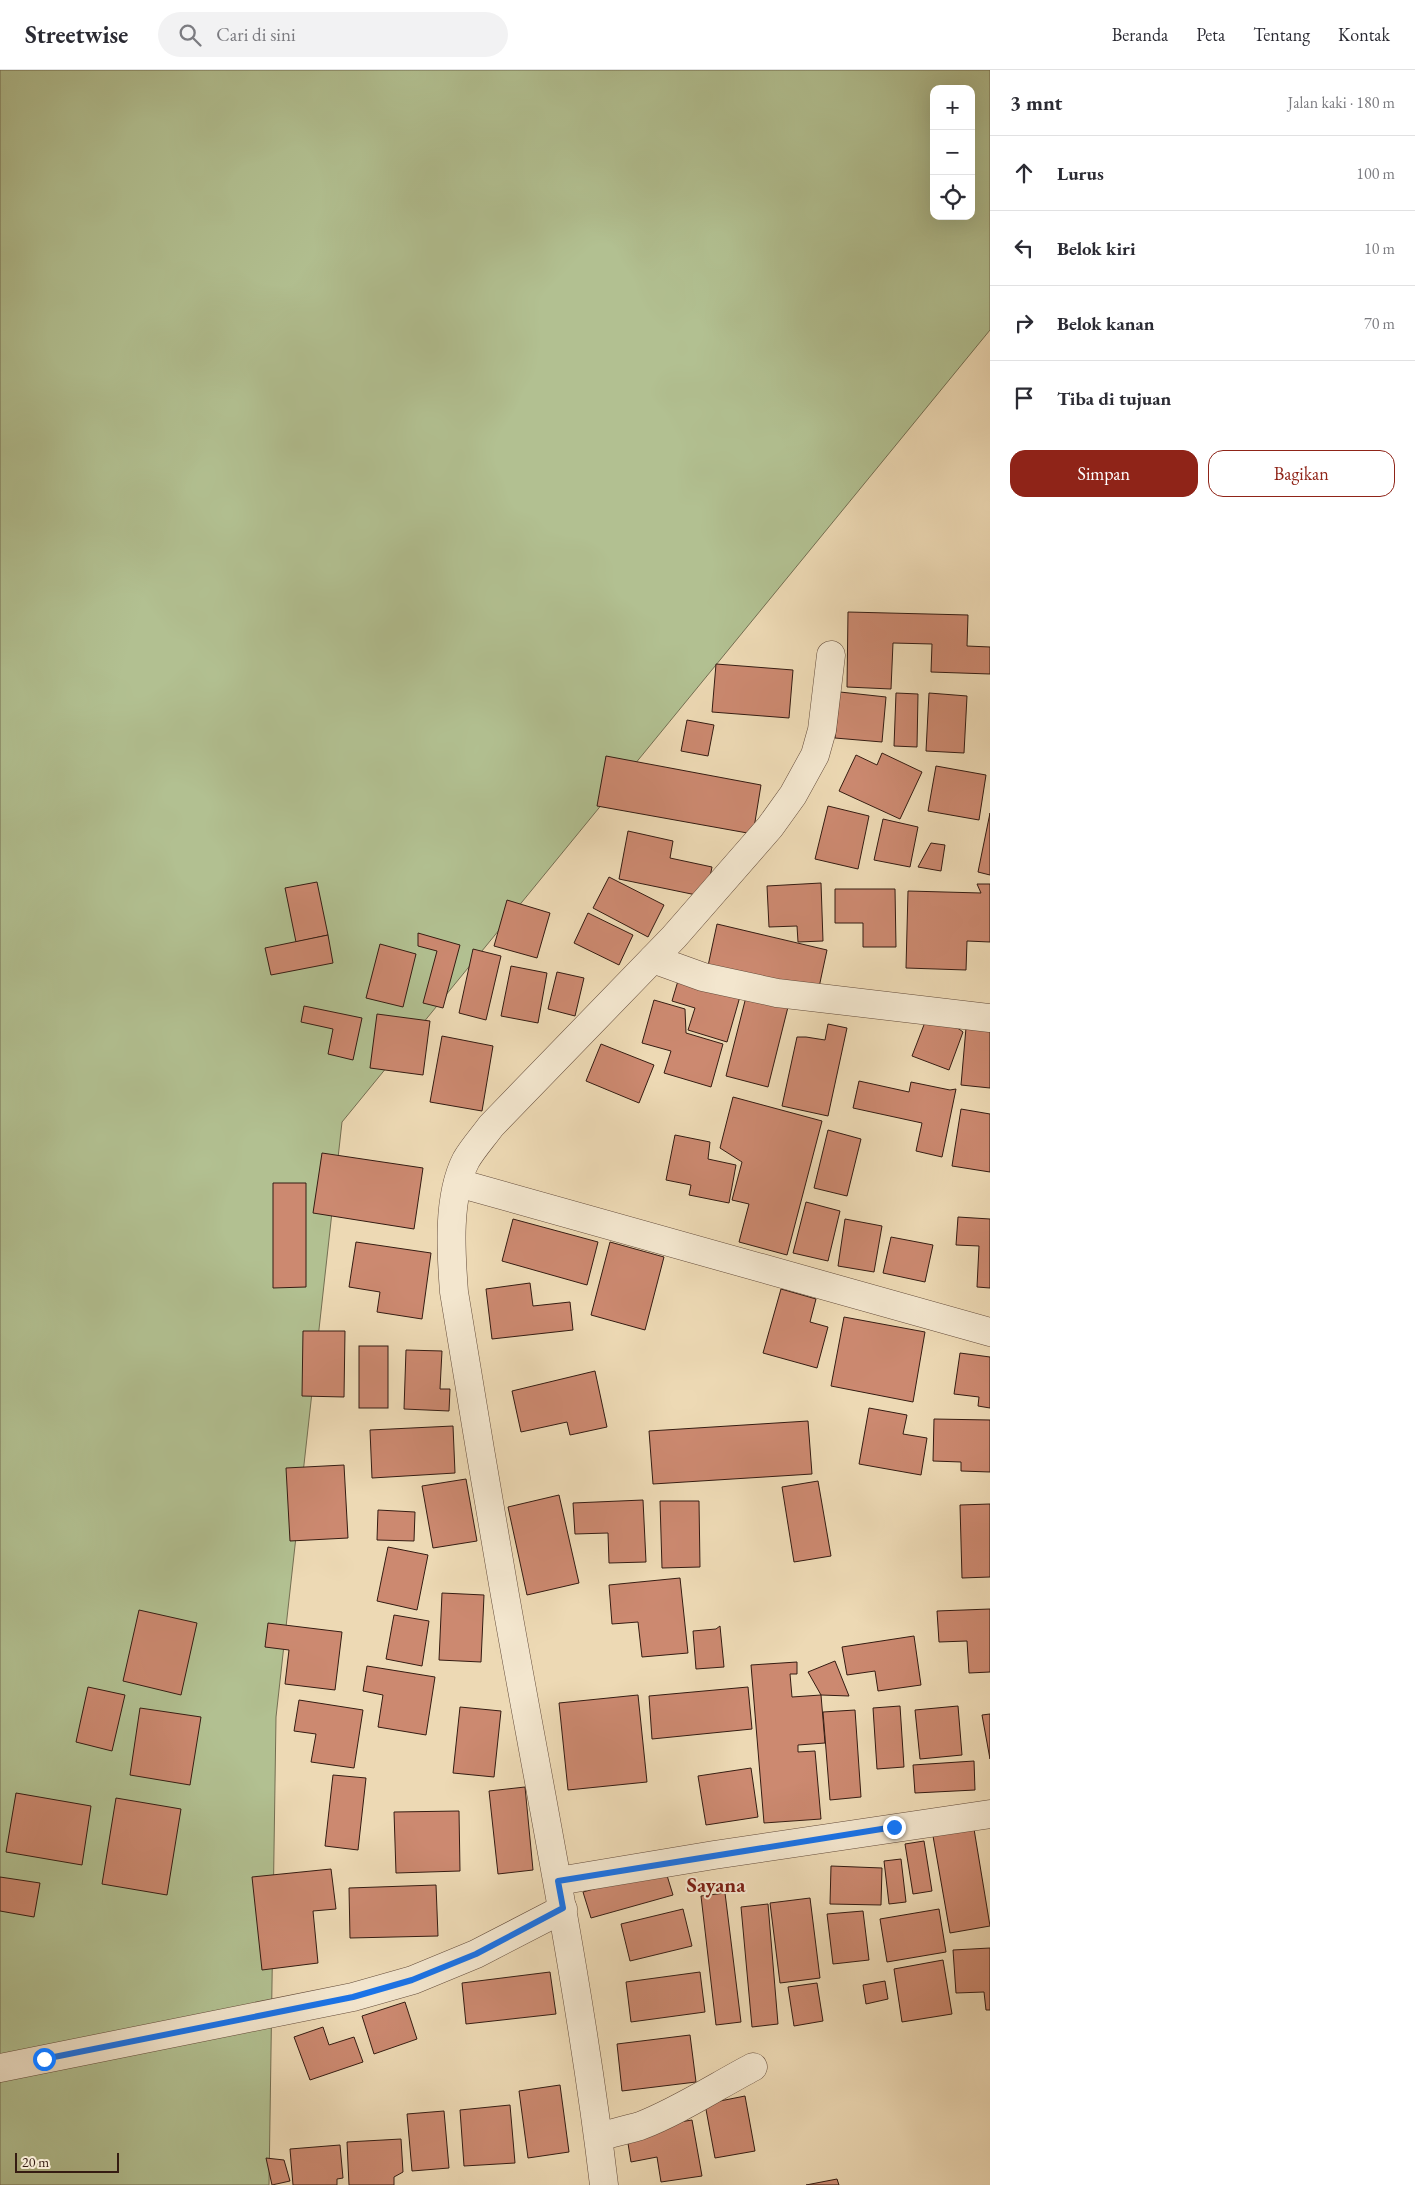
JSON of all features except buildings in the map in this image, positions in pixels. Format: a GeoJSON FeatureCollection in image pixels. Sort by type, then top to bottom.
{"type":"FeatureCollection","features":[{"type":"Feature","properties":{"kind":"street"},"geometry":{"type":"LineString","coordinates":[[604,2185],[563,1908],[503,1584],[454,1292],[450,1248],[458,1183],[466,1160],[491,1126],[674,937],[770,827],[793,795],[815,755],[820,738],[831,655]]}},
{"type":"Feature","properties":{"kind":"street"},"geometry":{"type":"LineString","coordinates":[[653,959],[703,977],[777,994],[990,1018]]}},
{"type":"Feature","properties":{"kind":"street"},"geometry":{"type":"LineString","coordinates":[[458,1183],[990,1332]]}},
{"type":"Feature","properties":{"kind":"street"},"geometry":{"type":"LineString","coordinates":[[558,1881],[732,1852],[990,1814]]}},
{"type":"Feature","properties":{"kind":"street"},"geometry":{"type":"LineString","coordinates":[[0,2068],[353,1997],[412,1980],[476,1954],[563,1908]]}},
{"type":"Feature","properties":{"kind":"street"},"geometry":{"type":"LineString","coordinates":[[598,2137],[640,2125],[691,2102],[707,2091],[753,2067]]}},
{"type":"Feature","properties":{"kind":"green space"},"geometry":{"type":"Polygon","coordinates":[[[0,70],[990,70],[990,330],[342,1122],[276,1717],[269,2185],[0,2185],[0,70]]]}},
{"type":"Feature","properties":{"kind":"district","name":"Sayana"},"geometry":{"type":"Point","coordinates":[716,1884]}},
{"type":"Feature","properties":{"kind":"route"},"geometry":{"type":"LineString","coordinates":[[44,2059],[353,1997],[412,1980],[476,1954],[563,1908],[558,1881],[894,1827]]}}]}
